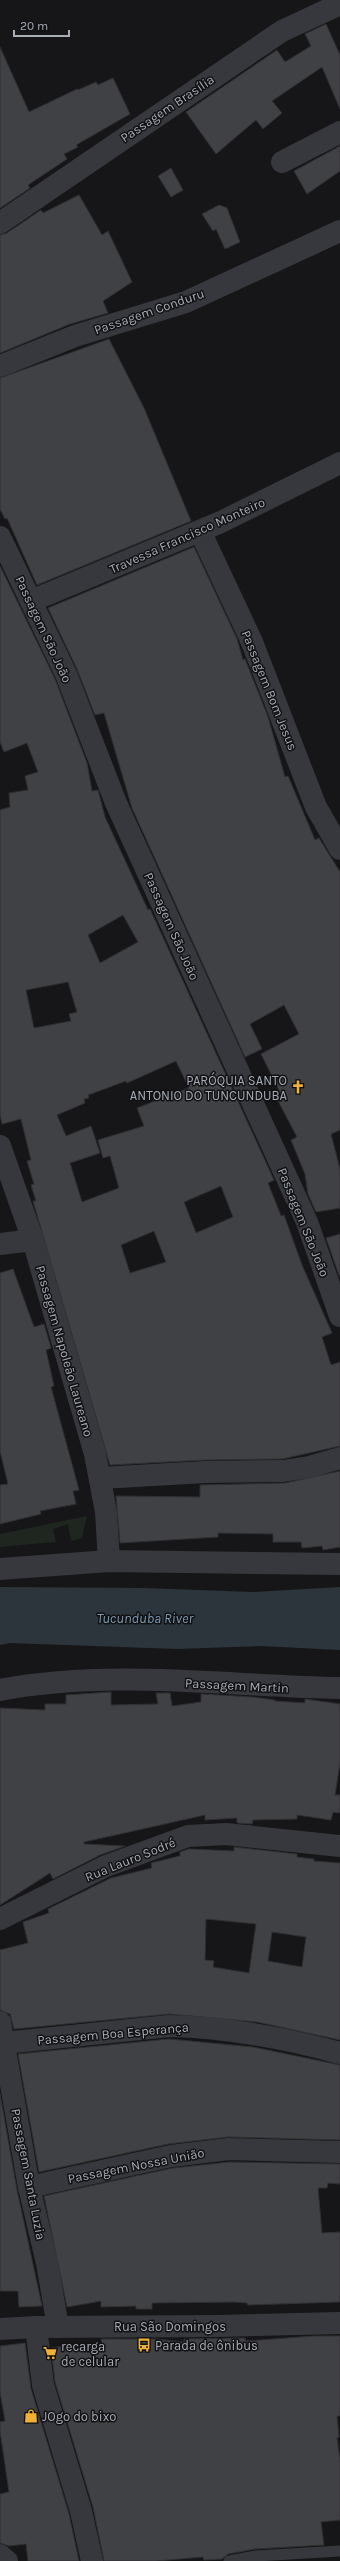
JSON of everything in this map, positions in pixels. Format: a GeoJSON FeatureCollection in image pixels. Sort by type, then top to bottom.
{"type":"FeatureCollection","features":[{"type":"Feature","properties":{"kind":"street","name":"Passagem Brasília"},"geometry":{"type":"LineString","coordinates":[[0,223],[276,35],[335,4]]}},
{"type":"Feature","properties":{"kind":"street"},"geometry":{"type":"LineString","coordinates":[[282,162],[340,132]]}},
{"type":"Feature","properties":{"kind":"street","name":"Passagem Conduru"},"geometry":{"type":"LineString","coordinates":[[0,366],[75,336],[186,302],[340,231]]}},
{"type":"Feature","properties":{"kind":"street","name":"Travessa Francisco Monteiro"},"geometry":{"type":"LineString","coordinates":[[31,601],[200,531],[340,463]]}},
{"type":"Feature","properties":{"kind":"street","name":"Passagem Bom Jesus"},"geometry":{"type":"LineString","coordinates":[[200,531],[252,642],[316,808],[340,849]]}},
{"type":"Feature","properties":{"kind":"street","name":"Passagem São João"},"geometry":{"type":"LineString","coordinates":[[0,538],[66,674],[116,803],[307,1222],[340,1316]]}},
{"type":"Feature","properties":{"kind":"street","name":"Passagem Napoleão Laureano"},"geometry":{"type":"LineString","coordinates":[[0,1146],[33,1240],[101,1478],[106,1512],[109,1561]]}},
{"type":"Feature","properties":{"kind":"street"},"geometry":{"type":"LineString","coordinates":[[0,1244],[33,1240]]}},
{"type":"Feature","properties":{"kind":"street"},"geometry":{"type":"LineString","coordinates":[[101,1478],[183,1473],[283,1471],[309,1467],[340,1458]]}},
{"type":"Feature","properties":{"kind":"street"},"geometry":{"type":"LineString","coordinates":[[0,1569],[109,1561],[340,1564]]}},
{"type":"Feature","properties":{"kind":"street","name":"Passagem Martin"},"geometry":{"type":"LineString","coordinates":[[0,1690],[70,1682],[135,1680],[340,1688]]}},
{"type":"Feature","properties":{"kind":"street","name":"Rua Lauro Sodré"},"geometry":{"type":"LineString","coordinates":[[0,1919],[106,1866],[188,1836],[226,1834],[340,1846]]}},
{"type":"Feature","properties":{"kind":"street","name":"Passagem Santa Luzia"},"geometry":{"type":"LineString","coordinates":[[0,2022],[29,2186],[47,2263],[58,2327]]}},
{"type":"Feature","properties":{"kind":"street","name":"Passagem Boa Esperança"},"geometry":{"type":"LineString","coordinates":[[4,2043],[168,2026],[195,2026],[282,2039],[340,2053]]}},
{"type":"Feature","properties":{"kind":"street","name":"Passagem Nossa União"},"geometry":{"type":"LineString","coordinates":[[29,2186],[171,2156],[221,2150],[340,2152]]}},
{"type":"Feature","properties":{"kind":"street","name":"Rua São Domingos"},"geometry":{"type":"LineString","coordinates":[[0,2329],[36,2326],[58,2327],[340,2323]]}},
{"type":"Feature","properties":{"kind":"street"},"geometry":{"type":"LineString","coordinates":[[36,2326],[43,2385],[81,2511],[92,2561]]}},
{"type":"Feature","properties":{"kind":"street"},"geometry":{"type":"LineString","coordinates":[[0,2555],[6,2561]]}},
{"type":"Feature","properties":{"kind":"lane"},"geometry":{"type":"LineString","coordinates":[[229,2561],[256,2556],[340,2551]]}},
{"type":"Feature","properties":{"kind":"shaded area"},"geometry":{"type":"Polygon","coordinates":[[[87,1516],[82,1538],[71,1541],[68,1524],[53,1529],[56,1542],[0,1547],[0,1534],[87,1516]]]}},
{"type":"Feature","properties":{"kind":"water","name":"Tucunduba River"},"geometry":{"type":"Polygon","coordinates":[[[0,1587],[144,1588],[252,1592],[340,1587],[340,1650],[260,1646],[177,1649],[10,1643],[0,1645],[0,1587]]]}},
{"type":"Feature","properties":{"kind":"building"},"geometry":{"type":"Polygon","coordinates":[[[326,24],[340,55],[340,109],[322,67],[272,101],[282,113],[263,129],[256,120],[216,154],[186,112],[277,50],[285,62],[311,46],[305,34],[326,24]]]}},
{"type":"Feature","properties":{"kind":"building"},"geometry":{"type":"Polygon","coordinates":[[[0,47],[29,112],[77,89],[78,90],[96,82],[98,85],[113,78],[130,114],[76,145],[78,147],[64,154],[67,159],[28,185],[30,188],[0,208],[0,47]]]}},
{"type":"Feature","properties":{"kind":"building"},"geometry":{"type":"Polygon","coordinates":[[[340,146],[340,171],[307,194],[294,171],[340,146]]]}},
{"type":"Feature","properties":{"kind":"building"},"geometry":{"type":"Polygon","coordinates":[[[171,168],[183,190],[171,197],[158,176],[171,168]]]}},
{"type":"Feature","properties":{"kind":"building"},"geometry":{"type":"Polygon","coordinates":[[[79,195],[102,235],[108,231],[132,282],[103,301],[108,313],[70,324],[0,353],[0,235],[7,233],[41,210],[43,213],[79,195]]]}},
{"type":"Feature","properties":{"kind":"building"},"geometry":{"type":"Polygon","coordinates":[[[219,205],[227,208],[240,242],[225,249],[216,229],[213,231],[202,214],[219,205]]]}},
{"type":"Feature","properties":{"kind":"building"},"geometry":{"type":"Polygon","coordinates":[[[109,339],[144,408],[191,521],[37,585],[7,518],[5,519],[0,509],[0,378],[109,339]]]}},
{"type":"Feature","properties":{"kind":"building"},"geometry":{"type":"Polygon","coordinates":[[[194,547],[237,639],[243,660],[245,659],[268,717],[285,777],[288,776],[315,840],[319,838],[340,872],[340,1130],[331,1134],[340,1169],[340,1208],[316,1212],[308,1194],[305,1174],[291,1140],[297,1137],[275,1095],[280,1092],[261,1054],[299,1034],[284,1005],[250,1024],[262,1049],[245,1057],[132,808],[104,713],[95,715],[77,669],[48,608],[194,547]]]}},
{"type":"Feature","properties":{"kind":"building"},"geometry":{"type":"Polygon","coordinates":[[[0,566],[55,679],[87,763],[92,791],[98,790],[105,817],[148,910],[150,909],[274,1180],[268,1183],[281,1216],[284,1215],[302,1265],[332,1333],[322,1337],[331,1365],[340,1362],[340,1446],[282,1459],[205,1460],[110,1465],[33,1201],[36,1201],[31,1185],[34,1184],[27,1161],[31,1160],[21,1119],[2,1124],[0,1114],[0,810],[10,807],[9,793],[28,790],[25,776],[38,772],[27,743],[4,752],[0,742],[0,566]],[[123,915],[88,935],[100,963],[138,942],[123,915]],[[68,982],[26,990],[34,1028],[71,1021],[69,1014],[77,1012],[68,982]],[[176,1061],[127,1083],[126,1081],[88,1095],[89,1098],[84,1099],[85,1103],[57,1115],[66,1136],[91,1126],[100,1153],[70,1163],[82,1202],[119,1188],[110,1156],[103,1158],[98,1140],[144,1126],[137,1108],[189,1088],[176,1061]],[[221,1186],[184,1202],[196,1233],[233,1217],[221,1186]],[[154,1231],[121,1245],[130,1273],[166,1262],[154,1231]]]}},
{"type":"Feature","properties":{"kind":"building"},"geometry":{"type":"Polygon","coordinates":[[[340,1234],[340,1278],[326,1238],[340,1234]]]}},
{"type":"Feature","properties":{"kind":"building"},"geometry":{"type":"Polygon","coordinates":[[[13,1269],[34,1327],[44,1324],[51,1348],[46,1350],[54,1386],[51,1387],[79,1490],[73,1491],[76,1504],[40,1511],[41,1514],[0,1524],[0,1485],[8,1484],[0,1451],[0,1273],[13,1269]]]}},
{"type":"Feature","properties":{"kind":"building"},"geometry":{"type":"Polygon","coordinates":[[[340,1471],[340,1547],[323,1550],[322,1546],[302,1548],[301,1542],[273,1542],[273,1534],[218,1533],[218,1537],[120,1543],[116,1496],[200,1497],[200,1485],[285,1483],[340,1471]]]}},
{"type":"Feature","properties":{"kind":"building"},"geometry":{"type":"Polygon","coordinates":[[[111,1692],[111,1705],[158,1704],[156,1693],[170,1693],[172,1706],[201,1702],[201,1694],[252,1697],[275,1701],[305,1703],[305,1699],[340,1704],[340,1763],[335,1795],[340,1795],[340,1813],[333,1812],[331,1820],[297,1815],[297,1819],[253,1820],[252,1824],[237,1823],[237,1818],[205,1820],[205,1815],[84,1842],[84,1844],[125,1846],[100,1855],[53,1879],[50,1873],[0,1905],[0,1708],[45,1710],[45,1704],[66,1704],[66,1695],[111,1692]]]}},
{"type":"Feature","properties":{"kind":"building"},"geometry":{"type":"Polygon","coordinates":[[[234,1847],[297,1854],[297,1857],[314,1859],[314,1861],[340,1863],[340,2040],[257,2022],[169,2014],[14,2029],[10,2014],[0,2010],[0,1950],[28,1943],[23,1922],[49,1913],[48,1909],[111,1878],[152,1868],[151,1863],[180,1856],[180,1852],[189,1849],[234,1851],[234,1847]],[[206,1919],[205,1960],[214,1961],[213,1967],[249,1973],[256,1924],[206,1919]],[[272,1932],[268,1961],[302,1967],[306,1937],[272,1932]]]}},
{"type":"Feature","properties":{"kind":"building"},"geometry":{"type":"Polygon","coordinates":[[[169,2039],[253,2047],[340,2065],[340,2140],[228,2137],[168,2144],[39,2172],[18,2054],[169,2039]]]}},
{"type":"Feature","properties":{"kind":"building"},"geometry":{"type":"Polygon","coordinates":[[[0,2094],[17,2190],[42,2306],[19,2307],[18,2291],[0,2291],[0,2094]]]}},
{"type":"Feature","properties":{"kind":"building"},"geometry":{"type":"Polygon","coordinates":[[[230,2162],[340,2164],[340,2184],[328,2183],[327,2188],[318,2188],[322,2233],[340,2232],[340,2302],[248,2305],[247,2303],[234,2302],[152,2303],[152,2309],[136,2309],[136,2306],[101,2307],[101,2301],[67,2307],[44,2196],[173,2168],[230,2162]]]}},
{"type":"Feature","properties":{"kind":"building"},"geometry":{"type":"Polygon","coordinates":[[[314,2336],[340,2336],[340,2416],[337,2416],[339,2437],[337,2438],[340,2459],[340,2520],[321,2522],[324,2545],[255,2549],[228,2554],[222,2559],[204,2560],[203,2557],[156,2561],[104,2561],[93,2507],[55,2382],[51,2348],[65,2346],[66,2349],[102,2345],[101,2339],[155,2339],[184,2342],[184,2339],[245,2338],[246,2341],[314,2336]]]}},
{"type":"Feature","properties":{"kind":"building"},"geometry":{"type":"Polygon","coordinates":[[[25,2343],[31,2389],[69,2514],[79,2561],[28,2561],[26,2544],[9,2546],[0,2543],[0,2494],[9,2492],[0,2431],[0,2422],[5,2421],[0,2392],[0,2346],[25,2343]]]}},
{"type":"Feature","properties":{"kind":"place","name":"PARÓQUIA SANTO ANTONIO DO TUNCUNDUBA"},"geometry":{"type":"Point","coordinates":[298,1087]}},
{"type":"Feature","properties":{"kind":"place","name":"Parada de ônibus"},"geometry":{"type":"Point","coordinates":[144,2345]}},
{"type":"Feature","properties":{"kind":"place","name":"recarga de celular"},"geometry":{"type":"Point","coordinates":[50,2353]}},
{"type":"Feature","properties":{"kind":"place","name":"JOgo do bixo"},"geometry":{"type":"Point","coordinates":[31,2416]}}]}
